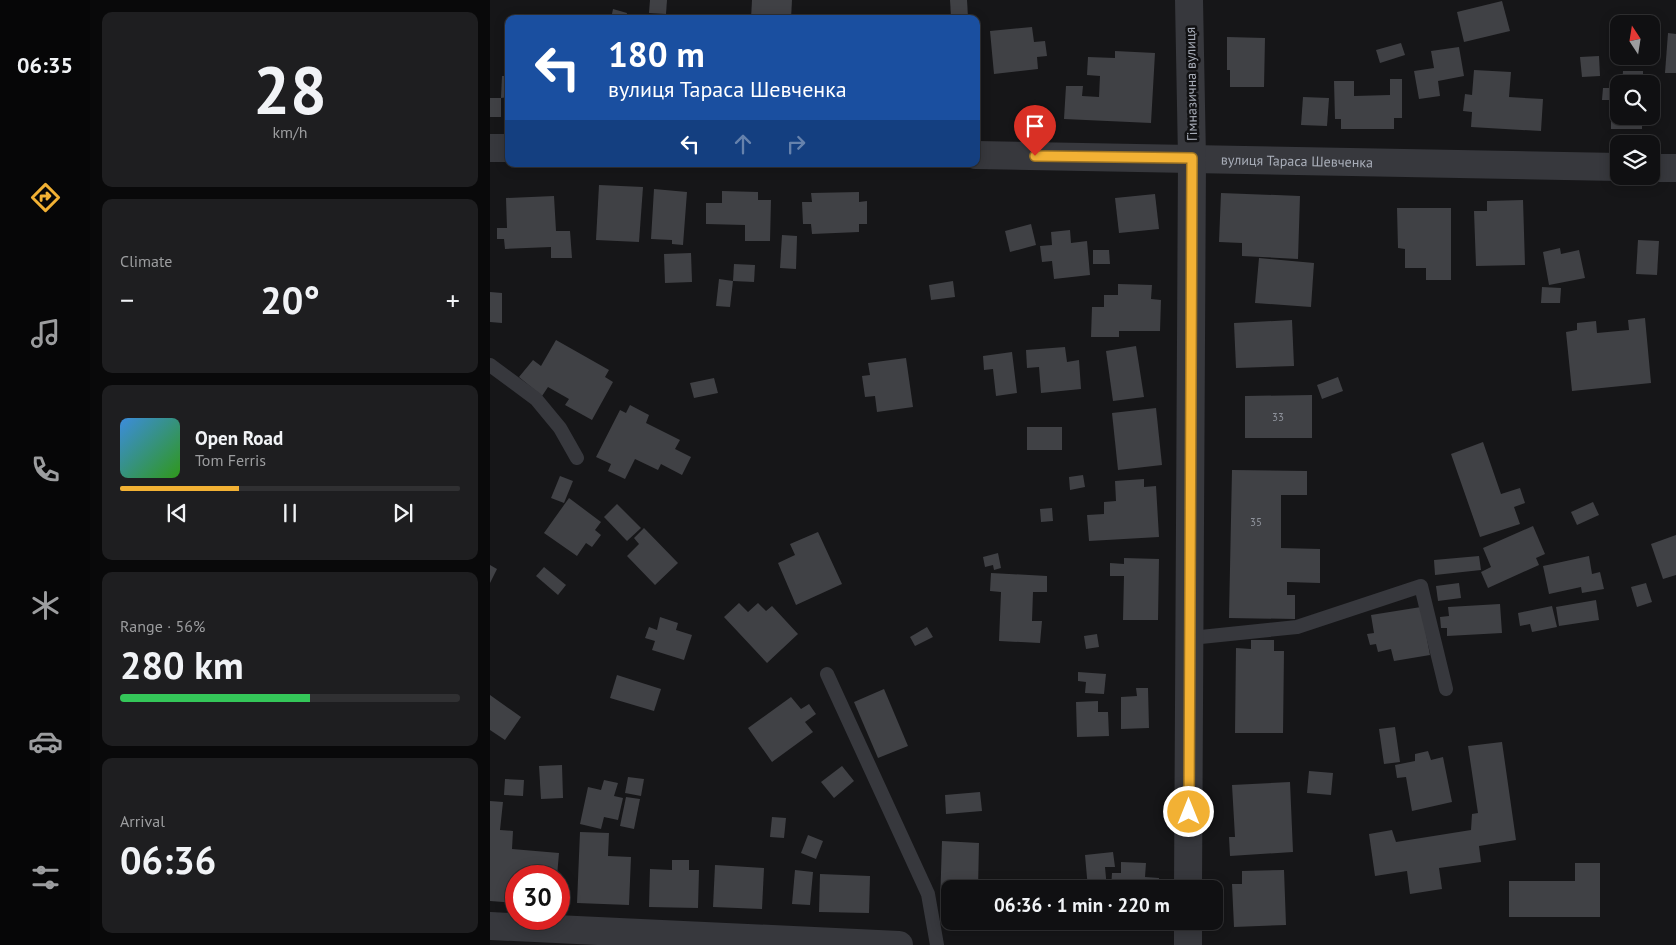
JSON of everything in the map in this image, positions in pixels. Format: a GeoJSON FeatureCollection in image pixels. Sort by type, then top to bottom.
{"type":"FeatureCollection","features":[{"type":"Feature","properties":{"kind":"street","name":"Гімназична вулиця"},"geometry":{"type":"LineString","coordinates":[[1188,880],[1191,638],[1192,158],[1189,0]]}},
{"type":"Feature","properties":{"kind":"street"},"geometry":{"type":"LineString","coordinates":[[490,148],[505,148]]}},
{"type":"Feature","properties":{"kind":"street","name":"вулиця Тараса Шевченка"},"geometry":{"type":"LineString","coordinates":[[980,155],[1610,167]]}},
{"type":"Feature","properties":{"kind":"street"},"geometry":{"type":"LineString","coordinates":[[1660,168],[1676,168]]}},
{"type":"Feature","properties":{"kind":"street"},"geometry":{"type":"LineString","coordinates":[[490,926],[899,945]]}},
{"type":"Feature","properties":{"kind":"street"},"geometry":{"type":"LineString","coordinates":[[1188,930],[1188,945]]}},
{"type":"Feature","properties":{"kind":"lane"},"geometry":{"type":"LineString","coordinates":[[490,365],[536,399],[560,428],[577,458]]}},
{"type":"Feature","properties":{"kind":"lane"},"geometry":{"type":"LineString","coordinates":[[1191,638],[1296,627],[1421,586],[1446,689]]}},
{"type":"Feature","properties":{"kind":"lane"},"geometry":{"type":"LineString","coordinates":[[826,674],[928,894],[937,945]]}},
{"type":"Feature","properties":{"kind":"building"},"geometry":{"type":"Polygon","coordinates":[[[650,0],[667,0],[666,14],[649,13],[650,0]]]}},
{"type":"Feature","properties":{"kind":"building"},"geometry":{"type":"Polygon","coordinates":[[[752,0],[792,0],[791,15],[751,15],[752,0]]]}},
{"type":"Feature","properties":{"kind":"building"},"geometry":{"type":"Polygon","coordinates":[[[950,0],[967,0],[968,15],[951,15],[950,0]]]}},
{"type":"Feature","properties":{"kind":"building"},"geometry":{"type":"Polygon","coordinates":[[[1502,1],[1510,31],[1464,42],[1457,12],[1502,1]]]}},
{"type":"Feature","properties":{"kind":"building"},"geometry":{"type":"Polygon","coordinates":[[[613,9],[627,13],[627,15],[612,15],[613,9]]]}},
{"type":"Feature","properties":{"kind":"building"},"geometry":{"type":"Polygon","coordinates":[[[1032,27],[1034,42],[1045,41],[1047,56],[1037,57],[1038,69],[994,74],[990,31],[1032,27]]]}},
{"type":"Feature","properties":{"kind":"building"},"geometry":{"type":"Polygon","coordinates":[[[1668,33],[1676,34],[1676,73],[1665,73],[1668,33]]]}},
{"type":"Feature","properties":{"kind":"building"},"geometry":{"type":"Polygon","coordinates":[[[1227,37],[1265,38],[1264,87],[1230,87],[1230,70],[1227,70],[1227,37]]]}},
{"type":"Feature","properties":{"kind":"building"},"geometry":{"type":"Polygon","coordinates":[[[1401,43],[1405,55],[1380,63],[1376,50],[1401,43]]]}},
{"type":"Feature","properties":{"kind":"building"},"geometry":{"type":"Polygon","coordinates":[[[1459,47],[1464,76],[1438,81],[1440,96],[1419,99],[1414,71],[1434,68],[1431,51],[1459,47]]]}},
{"type":"Feature","properties":{"kind":"building"},"geometry":{"type":"Polygon","coordinates":[[[1115,51],[1155,53],[1151,123],[1064,119],[1066,86],[1083,86],[1082,96],[1099,97],[1100,76],[1087,75],[1088,57],[1115,58],[1115,51]]]}},
{"type":"Feature","properties":{"kind":"building"},"geometry":{"type":"Polygon","coordinates":[[[1599,56],[1600,76],[1582,77],[1580,57],[1599,56]]]}},
{"type":"Feature","properties":{"kind":"building"},"geometry":{"type":"Polygon","coordinates":[[[1474,70],[1511,72],[1509,97],[1543,99],[1541,131],[1471,127],[1472,112],[1463,111],[1465,94],[1472,95],[1474,70]]]}},
{"type":"Feature","properties":{"kind":"building"},"geometry":{"type":"Polygon","coordinates":[[[1623,71],[1643,71],[1643,75],[1623,75],[1623,71]]]}},
{"type":"Feature","properties":{"kind":"building"},"geometry":{"type":"Polygon","coordinates":[[[502,76],[505,76],[505,98],[501,98],[502,76]]]}},
{"type":"Feature","properties":{"kind":"building"},"geometry":{"type":"Polygon","coordinates":[[[1390,79],[1402,79],[1402,118],[1394,118],[1394,129],[1341,129],[1341,119],[1335,119],[1334,81],[1354,81],[1354,96],[1390,95],[1390,79]]]}},
{"type":"Feature","properties":{"kind":"building"},"geometry":{"type":"Polygon","coordinates":[[[1603,88],[1610,88],[1610,100],[1602,100],[1603,88]]]}},
{"type":"Feature","properties":{"kind":"building"},"geometry":{"type":"Polygon","coordinates":[[[1303,97],[1329,98],[1327,126],[1301,125],[1303,97]]]}},
{"type":"Feature","properties":{"kind":"building"},"geometry":{"type":"Polygon","coordinates":[[[490,98],[501,98],[501,117],[490,117],[490,98]]]}},
{"type":"Feature","properties":{"kind":"building"},"geometry":{"type":"Polygon","coordinates":[[[1611,125],[1642,125],[1642,129],[1611,129],[1611,125]]]}},
{"type":"Feature","properties":{"kind":"building"},"geometry":{"type":"Polygon","coordinates":[[[599,185],[643,187],[639,242],[596,240],[599,185]]]}},
{"type":"Feature","properties":{"kind":"building"},"geometry":{"type":"Polygon","coordinates":[[[654,189],[687,192],[683,245],[672,244],[672,240],[651,239],[654,189]]]}},
{"type":"Feature","properties":{"kind":"building"},"geometry":{"type":"Polygon","coordinates":[[[722,191],[758,192],[758,200],[771,200],[770,241],[745,241],[745,225],[706,224],[706,203],[722,203],[722,191]]]}},
{"type":"Feature","properties":{"kind":"building"},"geometry":{"type":"Polygon","coordinates":[[[859,192],[859,202],[867,201],[867,224],[859,224],[859,232],[812,234],[811,224],[803,224],[802,202],[812,202],[811,193],[859,192]]]}},
{"type":"Feature","properties":{"kind":"building"},"geometry":{"type":"Polygon","coordinates":[[[1221,193],[1300,196],[1298,259],[1242,256],[1242,243],[1219,242],[1221,193]]]}},
{"type":"Feature","properties":{"kind":"building"},"geometry":{"type":"Polygon","coordinates":[[[1155,194],[1159,229],[1119,233],[1115,198],[1155,194]]]}},
{"type":"Feature","properties":{"kind":"building"},"geometry":{"type":"Polygon","coordinates":[[[554,196],[556,231],[570,231],[572,258],[551,258],[551,247],[505,249],[504,239],[497,239],[497,228],[507,228],[506,198],[554,196]]]}},
{"type":"Feature","properties":{"kind":"building"},"geometry":{"type":"Polygon","coordinates":[[[1523,200],[1525,265],[1476,266],[1474,211],[1487,211],[1487,201],[1523,200]]]}},
{"type":"Feature","properties":{"kind":"building"},"geometry":{"type":"Polygon","coordinates":[[[1397,208],[1451,208],[1451,280],[1426,280],[1426,268],[1405,268],[1405,249],[1398,248],[1397,208]]]}},
{"type":"Feature","properties":{"kind":"building"},"geometry":{"type":"Polygon","coordinates":[[[1031,224],[1036,245],[1010,252],[1005,231],[1031,224]]]}},
{"type":"Feature","properties":{"kind":"building"},"geometry":{"type":"Polygon","coordinates":[[[1070,230],[1071,243],[1087,241],[1090,275],[1054,279],[1052,261],[1042,262],[1040,246],[1052,245],[1051,232],[1070,230]]]}},
{"type":"Feature","properties":{"kind":"building"},"geometry":{"type":"Polygon","coordinates":[[[782,235],[797,236],[796,269],[780,268],[782,235]]]}},
{"type":"Feature","properties":{"kind":"building"},"geometry":{"type":"Polygon","coordinates":[[[1638,240],[1659,241],[1657,275],[1636,274],[1638,240]]]}},
{"type":"Feature","properties":{"kind":"building"},"geometry":{"type":"Polygon","coordinates":[[[1560,248],[1561,254],[1579,250],[1585,278],[1549,285],[1543,252],[1560,248]]]}},
{"type":"Feature","properties":{"kind":"building"},"geometry":{"type":"Polygon","coordinates":[[[1093,250],[1109,250],[1110,264],[1093,264],[1093,250]]]}},
{"type":"Feature","properties":{"kind":"building"},"geometry":{"type":"Polygon","coordinates":[[[691,253],[692,282],[665,283],[664,254],[691,253]]]}},
{"type":"Feature","properties":{"kind":"building"},"geometry":{"type":"Polygon","coordinates":[[[1259,258],[1314,263],[1311,307],[1255,303],[1259,258]]]}},
{"type":"Feature","properties":{"kind":"building"},"geometry":{"type":"Polygon","coordinates":[[[734,264],[755,265],[754,282],[733,281],[734,264]]]}},
{"type":"Feature","properties":{"kind":"building"},"geometry":{"type":"Polygon","coordinates":[[[719,279],[733,281],[730,307],[716,306],[719,279]]]}},
{"type":"Feature","properties":{"kind":"building"},"geometry":{"type":"Polygon","coordinates":[[[953,281],[955,297],[931,300],[929,285],[953,281]]]}},
{"type":"Feature","properties":{"kind":"building"},"geometry":{"type":"Polygon","coordinates":[[[1118,284],[1152,285],[1151,299],[1161,300],[1160,331],[1119,331],[1119,337],[1091,337],[1092,307],[1104,307],[1104,295],[1118,295],[1118,284]]]}},
{"type":"Feature","properties":{"kind":"building"},"geometry":{"type":"Polygon","coordinates":[[[1542,287],[1561,288],[1560,303],[1541,303],[1542,287]]]}},
{"type":"Feature","properties":{"kind":"building"},"geometry":{"type":"Polygon","coordinates":[[[490,292],[502,293],[502,323],[490,322],[490,292]]]}},
{"type":"Feature","properties":{"kind":"building"},"geometry":{"type":"Polygon","coordinates":[[[1645,318],[1651,383],[1572,391],[1566,332],[1577,330],[1577,323],[1596,321],[1597,333],[1629,330],[1628,320],[1645,318]]]}},
{"type":"Feature","properties":{"kind":"building"},"geometry":{"type":"Polygon","coordinates":[[[1292,320],[1294,366],[1236,368],[1234,323],[1292,320]]]}},
{"type":"Feature","properties":{"kind":"building"},"geometry":{"type":"Polygon","coordinates":[[[556,340],[609,370],[605,377],[613,382],[592,420],[565,405],[569,399],[548,387],[542,396],[519,377],[533,360],[541,366],[556,340]]]}},
{"type":"Feature","properties":{"kind":"building"},"geometry":{"type":"Polygon","coordinates":[[[1136,346],[1144,397],[1113,401],[1106,351],[1136,346]]]}},
{"type":"Feature","properties":{"kind":"building"},"geometry":{"type":"Polygon","coordinates":[[[1065,347],[1067,362],[1079,360],[1081,389],[1041,393],[1039,367],[1027,368],[1026,350],[1065,347]]]}},
{"type":"Feature","properties":{"kind":"building"},"geometry":{"type":"Polygon","coordinates":[[[1012,352],[1017,393],[996,396],[993,369],[984,370],[983,356],[1012,352]]]}},
{"type":"Feature","properties":{"kind":"building"},"geometry":{"type":"Polygon","coordinates":[[[906,358],[913,407],[877,412],[875,396],[865,397],[862,376],[870,375],[868,363],[906,358]]]}},
{"type":"Feature","properties":{"kind":"building"},"geometry":{"type":"Polygon","coordinates":[[[1338,377],[1343,391],[1322,399],[1317,385],[1338,377]]]}},
{"type":"Feature","properties":{"kind":"building"},"geometry":{"type":"Polygon","coordinates":[[[714,378],[718,393],[694,398],[690,383],[714,378]]]}},
{"type":"Feature","properties":{"kind":"building"},"geometry":{"type":"Polygon","coordinates":[[[1312,395],[1312,438],[1245,438],[1245,396],[1312,395]]]}},
{"type":"Feature","properties":{"kind":"building"},"geometry":{"type":"Polygon","coordinates":[[[630,405],[649,415],[646,423],[680,440],[675,449],[691,457],[682,475],[661,464],[658,470],[635,459],[625,479],[608,471],[611,464],[596,457],[620,410],[626,413],[630,405]]]}},
{"type":"Feature","properties":{"kind":"building"},"geometry":{"type":"Polygon","coordinates":[[[1156,408],[1162,465],[1118,470],[1112,413],[1156,408]]]}},
{"type":"Feature","properties":{"kind":"building"},"geometry":{"type":"Polygon","coordinates":[[[1027,427],[1062,427],[1062,450],[1027,450],[1027,427]]]}},
{"type":"Feature","properties":{"kind":"building"},"geometry":{"type":"Polygon","coordinates":[[[1483,442],[1501,494],[1520,488],[1525,503],[1514,507],[1520,524],[1480,537],[1451,454],[1483,442]]]}},
{"type":"Feature","properties":{"kind":"building"},"geometry":{"type":"Polygon","coordinates":[[[1232,470],[1307,471],[1307,495],[1281,495],[1281,548],[1320,549],[1320,583],[1287,582],[1287,595],[1295,595],[1295,619],[1229,618],[1232,470]]]}},
{"type":"Feature","properties":{"kind":"building"},"geometry":{"type":"Polygon","coordinates":[[[1083,475],[1085,487],[1070,490],[1069,477],[1083,475]]]}},
{"type":"Feature","properties":{"kind":"building"},"geometry":{"type":"Polygon","coordinates":[[[560,476],[573,481],[564,503],[551,498],[560,476]]]}},
{"type":"Feature","properties":{"kind":"building"},"geometry":{"type":"Polygon","coordinates":[[[1144,479],[1144,487],[1156,486],[1159,537],[1089,541],[1087,515],[1104,514],[1104,502],[1116,501],[1115,481],[1144,479]]]}},
{"type":"Feature","properties":{"kind":"building"},"geometry":{"type":"Polygon","coordinates":[[[569,498],[601,522],[595,530],[601,535],[592,547],[586,543],[577,556],[544,533],[569,498]]]}},
{"type":"Feature","properties":{"kind":"building"},"geometry":{"type":"Polygon","coordinates":[[[1593,502],[1599,515],[1577,525],[1571,512],[1593,502]]]}},
{"type":"Feature","properties":{"kind":"building"},"geometry":{"type":"Polygon","coordinates":[[[617,504],[641,528],[627,541],[604,517],[617,504]]]}},
{"type":"Feature","properties":{"kind":"building"},"geometry":{"type":"Polygon","coordinates":[[[1052,508],[1053,521],[1041,522],[1040,509],[1052,508]]]}},
{"type":"Feature","properties":{"kind":"building"},"geometry":{"type":"Polygon","coordinates":[[[1533,526],[1545,554],[1536,558],[1539,565],[1488,588],[1481,572],[1491,567],[1483,548],[1533,526]]]}},
{"type":"Feature","properties":{"kind":"building"},"geometry":{"type":"Polygon","coordinates":[[[644,528],[678,563],[655,585],[627,556],[639,544],[634,538],[644,528]]]}},
{"type":"Feature","properties":{"kind":"building"},"geometry":{"type":"Polygon","coordinates":[[[818,532],[842,584],[796,605],[778,563],[795,555],[790,544],[818,532]]]}},
{"type":"Feature","properties":{"kind":"building"},"geometry":{"type":"Polygon","coordinates":[[[1676,535],[1676,575],[1663,579],[1651,544],[1676,535]]]}},
{"type":"Feature","properties":{"kind":"building"},"geometry":{"type":"Polygon","coordinates":[[[998,553],[1001,568],[994,570],[993,565],[985,567],[983,557],[998,553]]]}},
{"type":"Feature","properties":{"kind":"building"},"geometry":{"type":"Polygon","coordinates":[[[1479,556],[1481,570],[1435,575],[1434,560],[1479,556]]]}},
{"type":"Feature","properties":{"kind":"building"},"geometry":{"type":"Polygon","coordinates":[[[1589,556],[1592,574],[1600,572],[1604,589],[1582,593],[1581,587],[1549,594],[1543,566],[1589,556]]]}},
{"type":"Feature","properties":{"kind":"building"},"geometry":{"type":"Polygon","coordinates":[[[1124,558],[1159,559],[1158,620],[1123,620],[1124,576],[1110,576],[1110,563],[1124,564],[1124,558]]]}},
{"type":"Feature","properties":{"kind":"building"},"geometry":{"type":"Polygon","coordinates":[[[490,565],[497,569],[490,583],[490,565]]]}},
{"type":"Feature","properties":{"kind":"building"},"geometry":{"type":"Polygon","coordinates":[[[544,567],[566,585],[558,595],[536,576],[544,567]]]}},
{"type":"Feature","properties":{"kind":"building"},"geometry":{"type":"Polygon","coordinates":[[[991,573],[1047,576],[1047,592],[1033,592],[1032,621],[1042,621],[1040,643],[999,641],[1001,592],[990,591],[991,573]]]}},
{"type":"Feature","properties":{"kind":"building"},"geometry":{"type":"Polygon","coordinates":[[[1459,583],[1461,598],[1438,601],[1436,586],[1459,583]]]}},
{"type":"Feature","properties":{"kind":"building"},"geometry":{"type":"Polygon","coordinates":[[[1646,583],[1652,602],[1637,607],[1631,587],[1646,583]]]}},
{"type":"Feature","properties":{"kind":"building"},"geometry":{"type":"Polygon","coordinates":[[[1596,600],[1599,620],[1559,626],[1556,607],[1596,600]]]}},
{"type":"Feature","properties":{"kind":"building"},"geometry":{"type":"Polygon","coordinates":[[[739,603],[748,612],[758,603],[766,611],[772,606],[798,634],[767,663],[724,617],[739,603]]]}},
{"type":"Feature","properties":{"kind":"building"},"geometry":{"type":"Polygon","coordinates":[[[1500,604],[1502,633],[1447,636],[1447,628],[1441,628],[1440,617],[1449,616],[1448,607],[1500,604]]]}},
{"type":"Feature","properties":{"kind":"building"},"geometry":{"type":"Polygon","coordinates":[[[1552,606],[1557,627],[1532,632],[1530,624],[1520,626],[1518,613],[1552,606]]]}},
{"type":"Feature","properties":{"kind":"building"},"geometry":{"type":"Polygon","coordinates":[[[1421,607],[1430,655],[1394,661],[1391,649],[1378,652],[1376,644],[1370,645],[1367,634],[1374,633],[1371,615],[1421,607]]]}},
{"type":"Feature","properties":{"kind":"building"},"geometry":{"type":"Polygon","coordinates":[[[660,617],[678,623],[676,630],[692,635],[684,660],[652,650],[655,641],[645,638],[649,627],[657,630],[660,617]]]}},
{"type":"Feature","properties":{"kind":"building"},"geometry":{"type":"Polygon","coordinates":[[[927,627],[933,637],[915,646],[910,637],[927,627]]]}},
{"type":"Feature","properties":{"kind":"building"},"geometry":{"type":"Polygon","coordinates":[[[1097,634],[1099,647],[1086,649],[1084,636],[1097,634]]]}},
{"type":"Feature","properties":{"kind":"building"},"geometry":{"type":"Polygon","coordinates":[[[1251,640],[1274,640],[1274,651],[1284,651],[1283,733],[1235,733],[1236,648],[1251,649],[1251,640]]]}},
{"type":"Feature","properties":{"kind":"building"},"geometry":{"type":"Polygon","coordinates":[[[1078,672],[1106,674],[1104,694],[1085,693],[1086,682],[1078,681],[1078,672]]]}},
{"type":"Feature","properties":{"kind":"building"},"geometry":{"type":"Polygon","coordinates":[[[617,675],[661,689],[654,711],[610,698],[617,675]]]}},
{"type":"Feature","properties":{"kind":"building"},"geometry":{"type":"Polygon","coordinates":[[[1136,688],[1148,688],[1149,728],[1121,729],[1121,697],[1137,696],[1136,688]]]}},
{"type":"Feature","properties":{"kind":"building"},"geometry":{"type":"Polygon","coordinates":[[[884,689],[908,746],[878,758],[854,702],[884,689]]]}},
{"type":"Feature","properties":{"kind":"building"},"geometry":{"type":"Polygon","coordinates":[[[490,695],[521,717],[505,740],[490,730],[490,695]]]}},
{"type":"Feature","properties":{"kind":"building"},"geometry":{"type":"Polygon","coordinates":[[[791,697],[801,709],[809,704],[816,714],[805,722],[813,732],[772,762],[748,728],[791,697]]]}},
{"type":"Feature","properties":{"kind":"building"},"geometry":{"type":"Polygon","coordinates":[[[1098,701],[1098,712],[1108,712],[1109,736],[1077,737],[1076,702],[1098,701]]]}},
{"type":"Feature","properties":{"kind":"building"},"geometry":{"type":"Polygon","coordinates":[[[1395,727],[1400,762],[1384,764],[1379,729],[1395,727]]]}},
{"type":"Feature","properties":{"kind":"building"},"geometry":{"type":"Polygon","coordinates":[[[1502,742],[1516,840],[1479,846],[1481,862],[1439,868],[1442,889],[1410,894],[1407,871],[1375,876],[1369,834],[1392,830],[1396,842],[1471,830],[1472,814],[1478,813],[1468,746],[1502,742]]]}},
{"type":"Feature","properties":{"kind":"building"},"geometry":{"type":"Polygon","coordinates":[[[1428,751],[1431,760],[1443,757],[1452,802],[1412,811],[1406,777],[1397,778],[1395,765],[1415,761],[1415,754],[1428,751]]]}},
{"type":"Feature","properties":{"kind":"building"},"geometry":{"type":"Polygon","coordinates":[[[562,765],[563,798],[541,799],[539,766],[562,765]]]}},
{"type":"Feature","properties":{"kind":"building"},"geometry":{"type":"Polygon","coordinates":[[[842,766],[854,781],[834,798],[821,782],[842,766]]]}},
{"type":"Feature","properties":{"kind":"building"},"geometry":{"type":"Polygon","coordinates":[[[1309,771],[1333,773],[1331,795],[1307,793],[1309,771]]]}},
{"type":"Feature","properties":{"kind":"building"},"geometry":{"type":"Polygon","coordinates":[[[628,777],[644,779],[641,796],[625,793],[628,777]]]}},
{"type":"Feature","properties":{"kind":"building"},"geometry":{"type":"Polygon","coordinates":[[[505,779],[524,780],[523,796],[504,795],[505,779]]]}},
{"type":"Feature","properties":{"kind":"building"},"geometry":{"type":"Polygon","coordinates":[[[604,780],[618,783],[614,796],[623,798],[618,820],[604,817],[601,829],[580,824],[588,787],[601,790],[604,780]]]}},
{"type":"Feature","properties":{"kind":"building"},"geometry":{"type":"Polygon","coordinates":[[[1290,782],[1293,852],[1230,856],[1229,837],[1235,837],[1232,785],[1290,782]]]}},
{"type":"Feature","properties":{"kind":"building"},"geometry":{"type":"Polygon","coordinates":[[[980,792],[982,811],[946,814],[945,795],[980,792]]]}},
{"type":"Feature","properties":{"kind":"building"},"geometry":{"type":"Polygon","coordinates":[[[626,797],[640,799],[634,829],[620,826],[626,797]]]}},
{"type":"Feature","properties":{"kind":"building"},"geometry":{"type":"Polygon","coordinates":[[[490,801],[503,802],[500,830],[513,831],[512,849],[559,853],[558,865],[505,865],[505,902],[490,901],[490,801]]]}},
{"type":"Feature","properties":{"kind":"building"},"geometry":{"type":"Polygon","coordinates":[[[772,817],[786,818],[784,838],[770,837],[772,817]]]}},
{"type":"Feature","properties":{"kind":"building"},"geometry":{"type":"Polygon","coordinates":[[[580,832],[609,833],[608,856],[631,857],[629,905],[577,903],[580,832]]]}},
{"type":"Feature","properties":{"kind":"building"},"geometry":{"type":"Polygon","coordinates":[[[808,835],[823,841],[816,859],[801,853],[808,835]]]}},
{"type":"Feature","properties":{"kind":"building"},"geometry":{"type":"Polygon","coordinates":[[[942,841],[979,843],[978,880],[941,880],[940,905],[942,841]]]}},
{"type":"Feature","properties":{"kind":"building"},"geometry":{"type":"Polygon","coordinates":[[[1113,852],[1115,867],[1105,867],[1106,880],[1087,880],[1085,855],[1113,852]]]}},
{"type":"Feature","properties":{"kind":"building"},"geometry":{"type":"Polygon","coordinates":[[[672,860],[689,860],[689,870],[699,870],[698,908],[649,907],[650,869],[672,870],[672,860]]]}},
{"type":"Feature","properties":{"kind":"building"},"geometry":{"type":"Polygon","coordinates":[[[1121,862],[1146,863],[1145,877],[1159,878],[1159,880],[1112,880],[1112,873],[1121,873],[1121,862]]]}},
{"type":"Feature","properties":{"kind":"building"},"geometry":{"type":"Polygon","coordinates":[[[1575,863],[1600,863],[1600,917],[1509,917],[1509,881],[1575,881],[1575,863]]]}},
{"type":"Feature","properties":{"kind":"building"},"geometry":{"type":"Polygon","coordinates":[[[715,865],[764,868],[762,909],[713,907],[715,865]]]}},
{"type":"Feature","properties":{"kind":"building"},"geometry":{"type":"Polygon","coordinates":[[[795,870],[813,872],[810,905],[792,904],[795,870]]]}},
{"type":"Feature","properties":{"kind":"building"},"geometry":{"type":"Polygon","coordinates":[[[1284,870],[1286,925],[1234,927],[1232,884],[1242,884],[1242,871],[1284,870]]]}},
{"type":"Feature","properties":{"kind":"building"},"geometry":{"type":"Polygon","coordinates":[[[820,874],[870,876],[869,913],[819,912],[820,874]]]}},
{"type":"Feature","properties":{"kind":"route"},"geometry":{"type":"LineString","coordinates":[[1035,156],[1192,158],[1189,812]]}}]}
